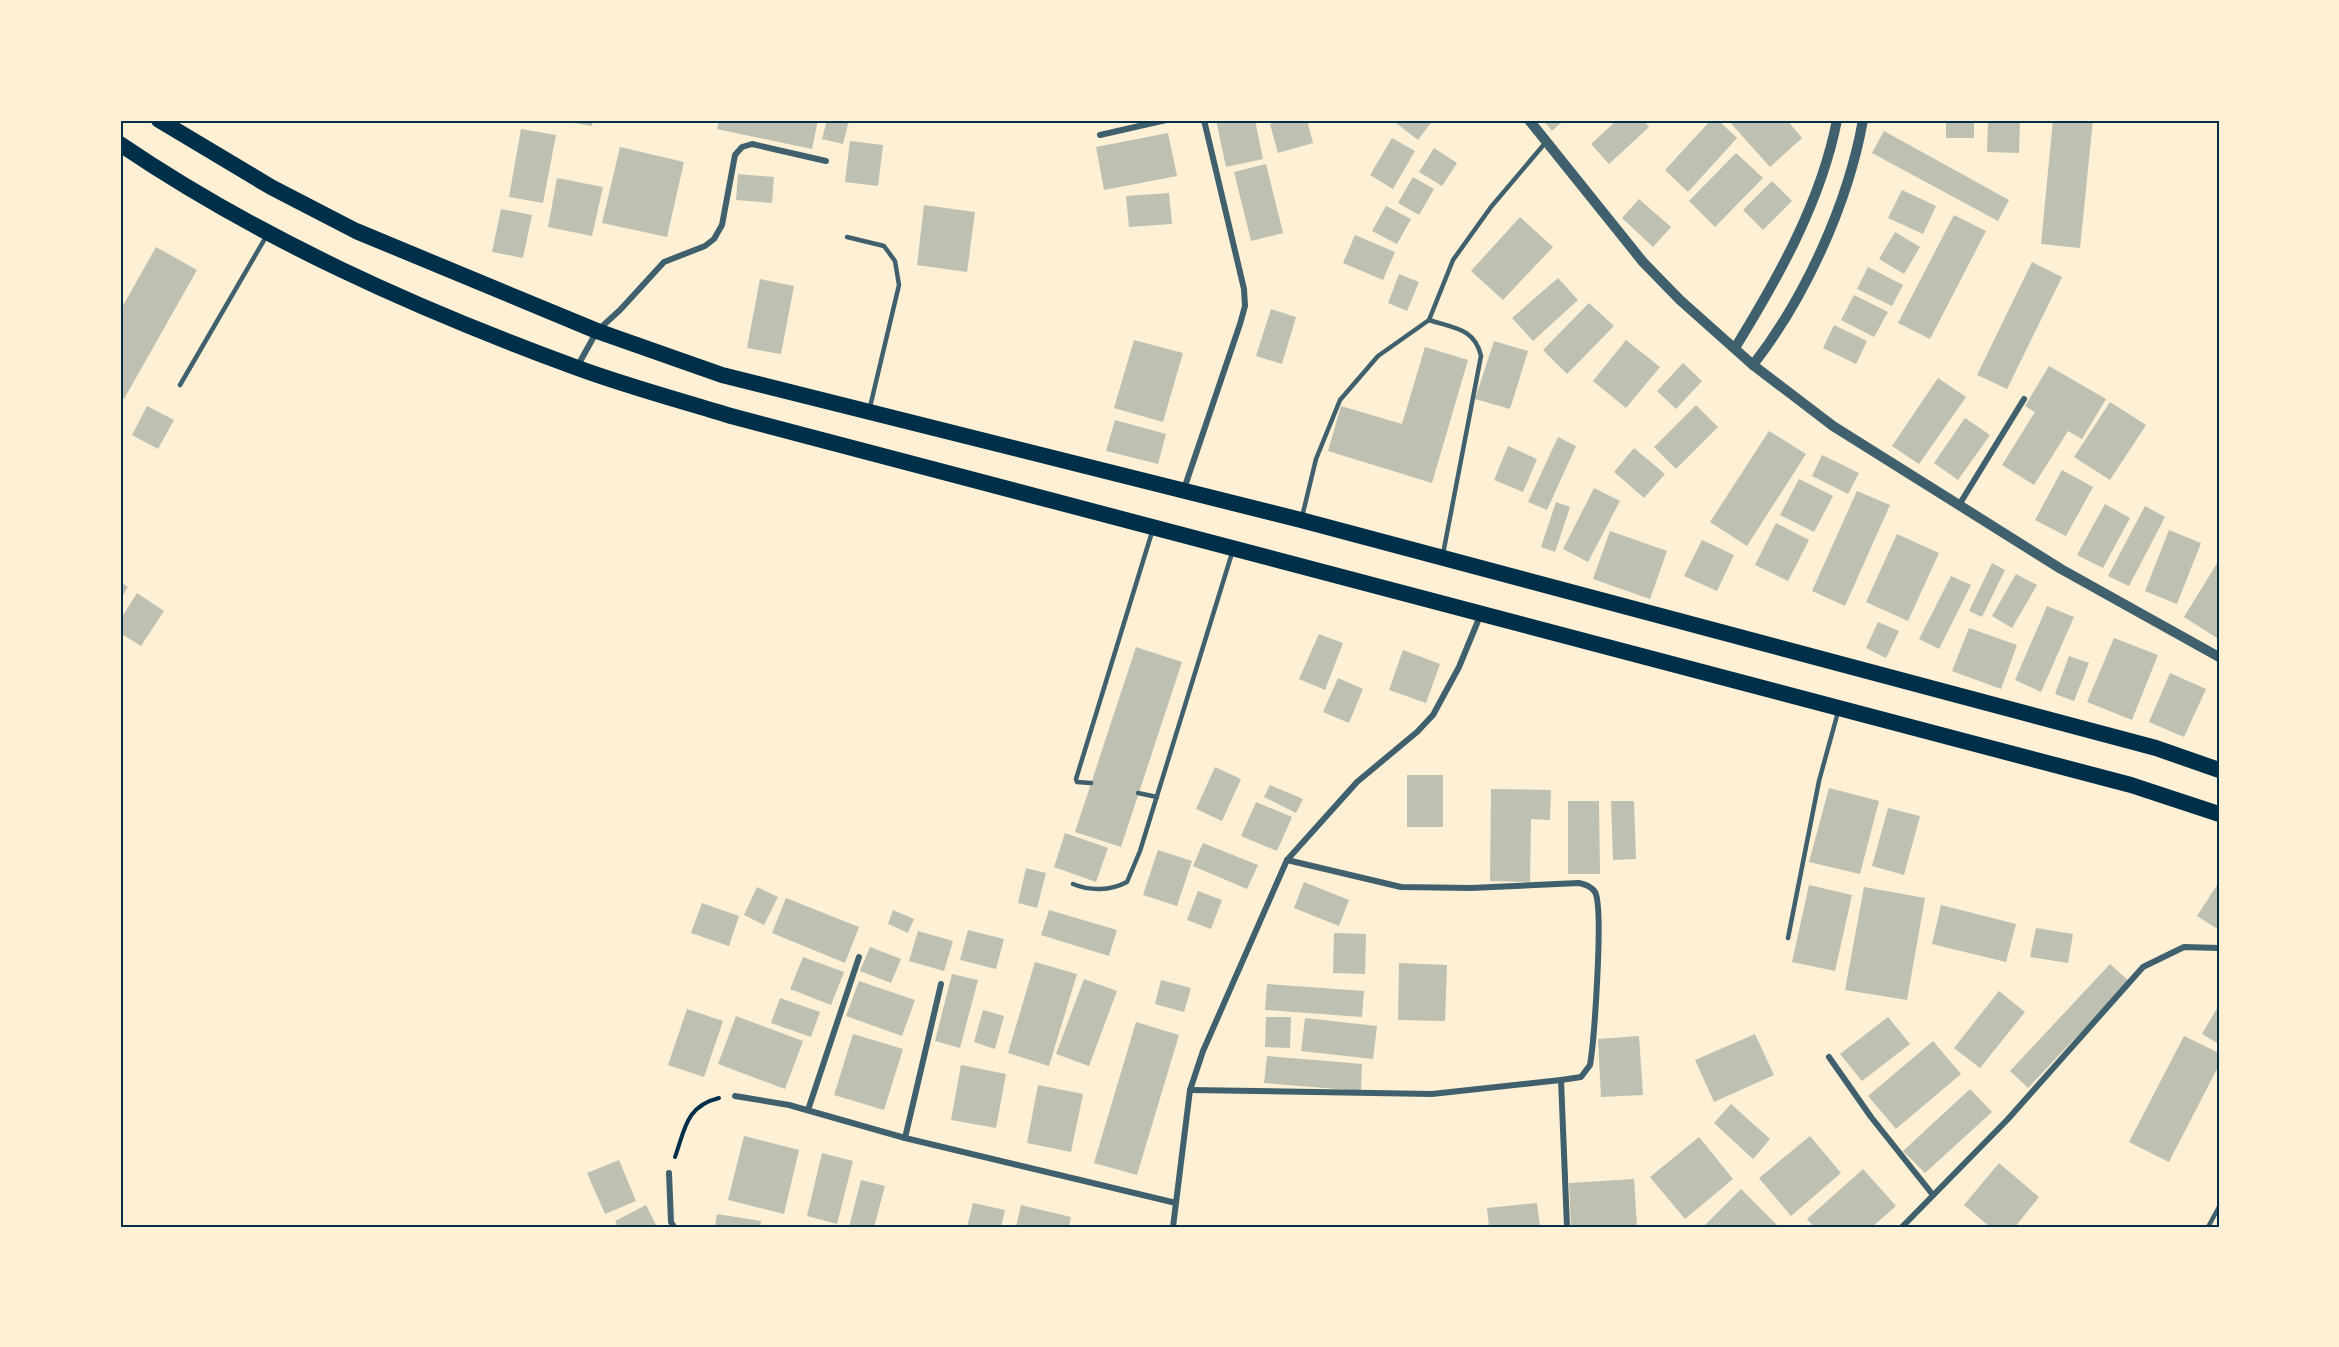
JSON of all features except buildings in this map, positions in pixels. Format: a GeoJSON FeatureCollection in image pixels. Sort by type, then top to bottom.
{"type":"FeatureCollection","features":[{"type":"Feature","properties":{"kind":"highway"},"geometry":{"type":"LineString","coordinates":[[159,120],[271,187],[356,231],[597,331],[722,375],[1301,520],[2156,748],[2219,770]]}},
{"type":"Feature","properties":{"kind":"highway"},"geometry":{"type":"LineString","coordinates":[[120,144],[269,233],[309,254],[431,311],[577,368],[731,416],[2131,785],[2219,814]]}},
{"type":"Feature","properties":{"kind":"street"},"geometry":{"type":"LineString","coordinates":[[1100,135],[1166,120]]}},
{"type":"Feature","properties":{"kind":"street"},"geometry":{"type":"LineString","coordinates":[[1184,490],[1245,306],[1244,288],[1204,120]]}},
{"type":"Feature","properties":{"kind":"street"},"geometry":{"type":"LineString","coordinates":[[1529,120],[1643,262],[1680,300],[1753,365],[1833,426],[2061,569],[2219,657]]}},
{"type":"Feature","properties":{"kind":"street"},"geometry":{"type":"LineString","coordinates":[[1735,348],[1759,309],[1803,223],[1819,184],[1837,120]]}},
{"type":"Feature","properties":{"kind":"street"},"geometry":{"type":"LineString","coordinates":[[1753,365],[1777,334],[1823,248],[1858,147],[1863,120]]}},
{"type":"Feature","properties":{"kind":"street"},"geometry":{"type":"LineString","coordinates":[[577,368],[597,331],[620,310],[664,262],[705,246],[714,239],[722,225],[735,155],[742,147],[752,144],[826,161]]}},
{"type":"Feature","properties":{"kind":"street"},"geometry":{"type":"LineString","coordinates":[[1959,505],[2024,399]]}},
{"type":"Feature","properties":{"kind":"street"},"geometry":{"type":"LineString","coordinates":[[1173,1227],[1190,1090],[1203,1052],[1287,860],[1357,782],[1417,732],[1433,715],[1459,667],[1481,614]]}},
{"type":"Feature","properties":{"kind":"street"},"geometry":{"type":"LineString","coordinates":[[1190,1090],[1432,1094],[1581,1077],[1590,1065],[1599,926],[1596,894],[1590,886],[1579,883],[1471,888],[1401,887],[1287,860]]}},
{"type":"Feature","properties":{"kind":"street"},"geometry":{"type":"LineString","coordinates":[[1902,1227],[2008,1119],[2144,967],[2184,947],[2219,948]]}},
{"type":"Feature","properties":{"kind":"street"},"geometry":{"type":"LineString","coordinates":[[808,1110],[860,957]]}},
{"type":"Feature","properties":{"kind":"street"},"geometry":{"type":"LineString","coordinates":[[905,1138],[941,984]]}},
{"type":"Feature","properties":{"kind":"street"},"geometry":{"type":"LineString","coordinates":[[1829,1057],[1871,1117],[1933,1195]]}},
{"type":"Feature","properties":{"kind":"street"},"geometry":{"type":"LineString","coordinates":[[1561,1080],[1567,1227]]}},
{"type":"Feature","properties":{"kind":"street"},"geometry":{"type":"LineString","coordinates":[[735,1096],[789,1105],[905,1138],[1176,1203]]}},
{"type":"Feature","properties":{"kind":"street"},"geometry":{"type":"LineString","coordinates":[[669,1173],[670,1213],[674,1227]]}},
{"type":"Feature","properties":{"kind":"lane"},"geometry":{"type":"LineString","coordinates":[[1301,520],[1316,459],[1340,400],[1378,356],[1430,320],[1453,261],[1491,207],[1546,142]]}},
{"type":"Feature","properties":{"kind":"lane"},"geometry":{"type":"LineString","coordinates":[[180,385],[269,233]]}},
{"type":"Feature","properties":{"kind":"lane"},"geometry":{"type":"LineString","coordinates":[[847,237],[884,246],[895,261],[899,285],[869,413]]}},
{"type":"Feature","properties":{"kind":"lane"},"geometry":{"type":"LineString","coordinates":[[1430,320],[1470,334],[1478,343],[1481,356],[1442,558]]}},
{"type":"Feature","properties":{"kind":"lane"},"geometry":{"type":"LineString","coordinates":[[1090,783],[1077,782],[1076,779],[1154,526]]}},
{"type":"Feature","properties":{"kind":"lane"},"geometry":{"type":"LineString","coordinates":[[1073,884],[1083,888],[1115,889],[1127,882],[1140,851],[1234,548]]}},
{"type":"Feature","properties":{"kind":"lane"},"geometry":{"type":"LineString","coordinates":[[1788,938],[1819,781],[1838,709]]}},
{"type":"Feature","properties":{"kind":"lane"},"geometry":{"type":"LineString","coordinates":[[1138,793],[1156,797]]}},
{"type":"Feature","properties":{"kind":"lane"},"geometry":{"type":"LineString","coordinates":[[2208,1227],[2219,1207]]}},
{"type":"Feature","properties":{"kind":"path"},"geometry":{"type":"LineString","coordinates":[[669,1173],[691,1112],[713,1099],[735,1096]]}}]}
